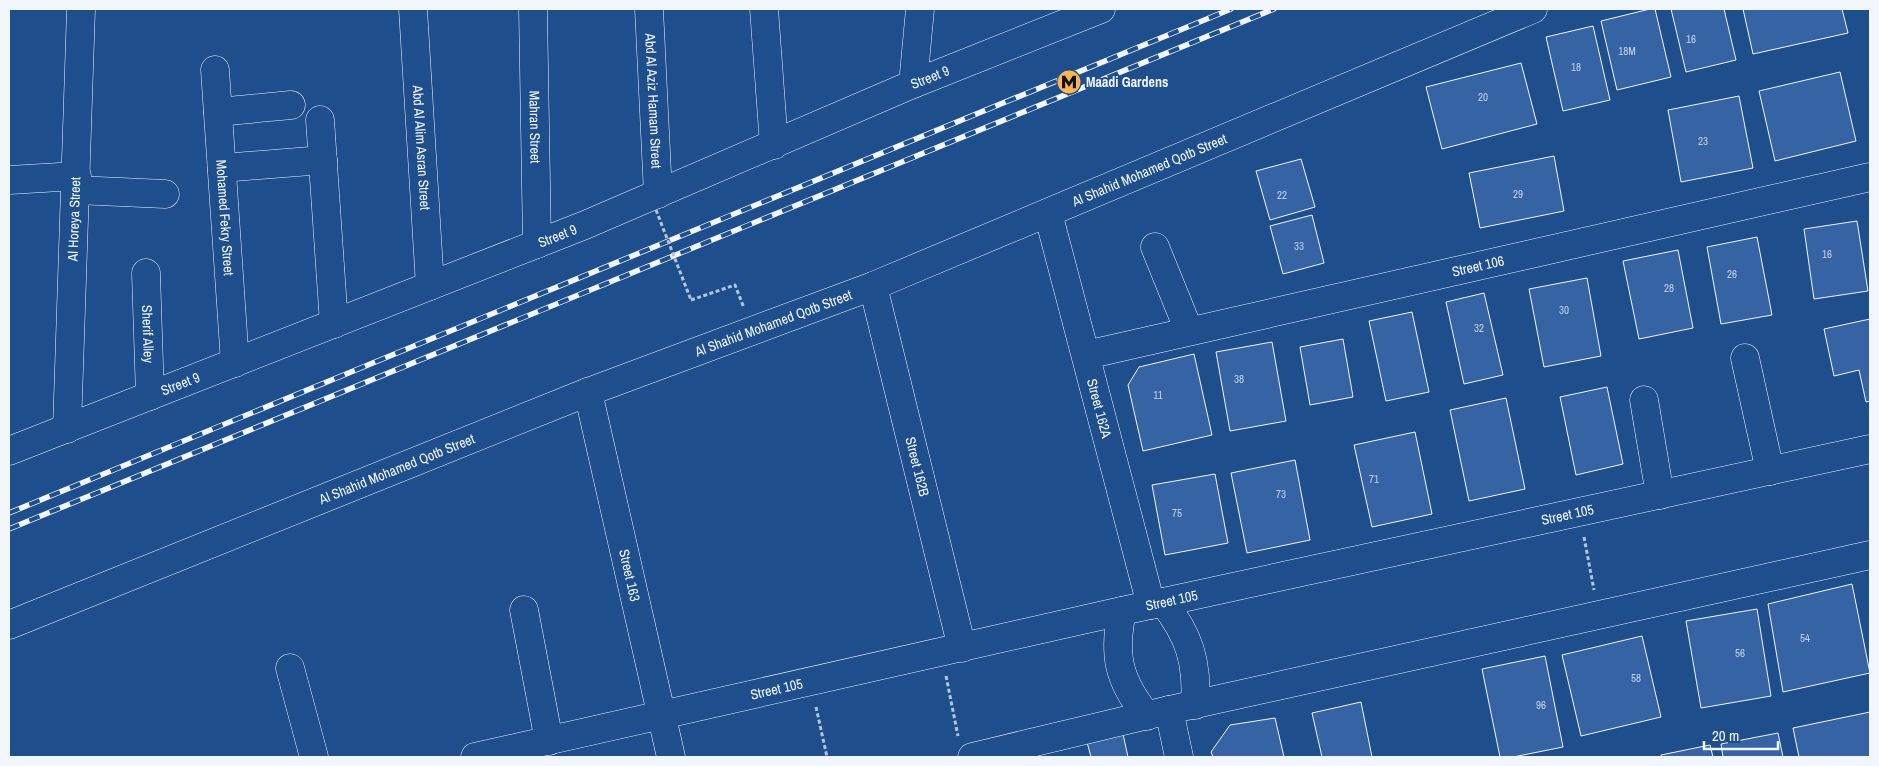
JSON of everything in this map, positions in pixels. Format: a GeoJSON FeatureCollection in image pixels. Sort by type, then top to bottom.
{"type":"FeatureCollection","features":[{"type":"Feature","properties":{"kind":"street","name":"Al Horeya Street"},"geometry":{"type":"LineString","coordinates":[[66,429],[81,9]]}},
{"type":"Feature","properties":{"kind":"street","name":"Abd Al Alim Asran Street"},"geometry":{"type":"LineString","coordinates":[[413,9],[430,286]]}},
{"type":"Feature","properties":{"kind":"street","name":"Mahran Street"},"geometry":{"type":"LineString","coordinates":[[533,9],[537,244]]}},
{"type":"Feature","properties":{"kind":"street","name":"Abd Al Aziz Hamam Street"},"geometry":{"type":"LineString","coordinates":[[649,9],[657,202]]}},
{"type":"Feature","properties":{"kind":"street"},"geometry":{"type":"LineString","coordinates":[[764,9],[774,145]]}},
{"type":"Feature","properties":{"kind":"street"},"geometry":{"type":"LineString","coordinates":[[913,84],[920,9]]}},
{"type":"Feature","properties":{"kind":"street","name":"Street 9"},"geometry":{"type":"LineString","coordinates":[[9,451],[537,244],[657,202],[774,145],[913,84],[1060,16],[1101,9]]}},
{"type":"Feature","properties":{"kind":"street","name":"Al Shahid Mohamed Qotb Street"},"geometry":{"type":"LineString","coordinates":[[9,625],[588,392],[874,286],[1533,9]]}},
{"type":"Feature","properties":{"kind":"street","name":"Mohamed Fekry Street"},"geometry":{"type":"LineString","coordinates":[[215,70],[235,363]]}},
{"type":"Feature","properties":{"kind":"street"},"geometry":{"type":"LineString","coordinates":[[218,112],[291,105]]}},
{"type":"Feature","properties":{"kind":"street"},"geometry":{"type":"LineString","coordinates":[[320,120],[334,324]]}},
{"type":"Feature","properties":{"kind":"street"},"geometry":{"type":"LineString","coordinates":[[222,168],[323,160]]}},
{"type":"Feature","properties":{"kind":"street","name":"Street 106"},"geometry":{"type":"LineString","coordinates":[[1086,355],[1870,176]]}},
{"type":"Feature","properties":{"kind":"street"},"geometry":{"type":"LineString","coordinates":[[9,180],[76,182],[165,194]]}},
{"type":"Feature","properties":{"kind":"street","name":"Street 162A"},"geometry":{"type":"LineString","coordinates":[[1048,213],[1086,355],[1157,603]]}},
{"type":"Feature","properties":{"kind":"street"},"geometry":{"type":"LineString","coordinates":[[1155,247],[1189,331]]}},
{"type":"Feature","properties":{"kind":"street","name":"Sherif Alley"},"geometry":{"type":"LineString","coordinates":[[146,273],[150,396]]}},
{"type":"Feature","properties":{"kind":"street","name":"Street 162B"},"geometry":{"type":"LineString","coordinates":[[874,286],[952,650]]}},
{"type":"Feature","properties":{"kind":"street"},"geometry":{"type":"LineString","coordinates":[[1745,358],[1770,471]]}},
{"type":"Feature","properties":{"kind":"street","name":"Street 163"},"geometry":{"type":"LineString","coordinates":[[588,392],[671,757]]}},
{"type":"Feature","properties":{"kind":"street"},"geometry":{"type":"LineString","coordinates":[[1644,400],[1660,495]]}},
{"type":"Feature","properties":{"kind":"street","name":"Street 105"},"geometry":{"type":"LineString","coordinates":[[474,757],[1157,603],[1870,449]]}},
{"type":"Feature","properties":{"kind":"street"},"geometry":{"type":"LineString","coordinates":[[973,752],[1870,555]]}},
{"type":"Feature","properties":{"kind":"street"},"geometry":{"type":"LineString","coordinates":[[1157,603],[1177,619],[1187,639],[1194,660],[1197,682],[1170,710]]}},
{"type":"Feature","properties":{"kind":"street"},"geometry":{"type":"LineString","coordinates":[[524,610],[549,741]]}},
{"type":"Feature","properties":{"kind":"street"},"geometry":{"type":"LineString","coordinates":[[1122,611],[1118,656],[1123,678],[1133,698],[1170,710]]}},
{"type":"Feature","properties":{"kind":"street"},"geometry":{"type":"LineString","coordinates":[[290,668],[314,757]]}},
{"type":"Feature","properties":{"kind":"street"},"geometry":{"type":"LineString","coordinates":[[1170,710],[1179,757]]}},
{"type":"Feature","properties":{"kind":"path"},"geometry":{"type":"LineString","coordinates":[[657,202],[691,300],[735,286]]}},
{"type":"Feature","properties":{"kind":"path"},"geometry":{"type":"LineString","coordinates":[[1580,512],[1598,615]]}},
{"type":"Feature","properties":{"kind":"path"},"geometry":{"type":"LineString","coordinates":[[952,650],[973,752]]}},
{"type":"Feature","properties":{"kind":"path"},"geometry":{"type":"LineString","coordinates":[[811,682],[827,757]]}},
{"type":"Feature","properties":{"kind":"building"},"geometry":{"type":"Polygon","coordinates":[[[1655,9],[1671,77],[1617,90],[1601,21],[1655,9]]]}},
{"type":"Feature","properties":{"kind":"building"},"geometry":{"type":"Polygon","coordinates":[[[1671,9],[1724,9],[1736,60],[1686,72],[1671,9]]]}},
{"type":"Feature","properties":{"kind":"building"},"geometry":{"type":"Polygon","coordinates":[[[1743,9],[1842,9],[1848,33],[1753,54],[1743,9]]]}},
{"type":"Feature","properties":{"kind":"building"},"geometry":{"type":"Polygon","coordinates":[[[1593,26],[1610,100],[1563,111],[1546,37],[1593,26]]]}},
{"type":"Feature","properties":{"kind":"building"},"geometry":{"type":"Polygon","coordinates":[[[1521,63],[1537,124],[1442,149],[1426,87],[1521,63]]]}},
{"type":"Feature","properties":{"kind":"building"},"geometry":{"type":"Polygon","coordinates":[[[1840,72],[1856,141],[1775,161],[1759,91],[1840,72]]]}},
{"type":"Feature","properties":{"kind":"building"},"geometry":{"type":"Polygon","coordinates":[[[1739,96],[1753,168],[1681,182],[1668,110],[1739,96]]]}},
{"type":"Feature","properties":{"kind":"building"},"geometry":{"type":"Polygon","coordinates":[[[1554,156],[1564,211],[1480,228],[1469,173],[1554,156]]]}},
{"type":"Feature","properties":{"kind":"building"},"geometry":{"type":"Polygon","coordinates":[[[1301,159],[1315,207],[1270,220],[1256,171],[1301,159]]]}},
{"type":"Feature","properties":{"kind":"building"},"geometry":{"type":"Polygon","coordinates":[[[1312,215],[1324,263],[1283,274],[1270,226],[1312,215]]]}},
{"type":"Feature","properties":{"kind":"building"},"geometry":{"type":"Polygon","coordinates":[[[1857,221],[1868,291],[1814,299],[1804,229],[1857,221]]]}},
{"type":"Feature","properties":{"kind":"building"},"geometry":{"type":"Polygon","coordinates":[[[1757,237],[1772,315],[1721,324],[1707,247],[1757,237]]]}},
{"type":"Feature","properties":{"kind":"building"},"geometry":{"type":"Polygon","coordinates":[[[1678,250],[1693,328],[1639,339],[1623,261],[1678,250]]]}},
{"type":"Feature","properties":{"kind":"building"},"geometry":{"type":"Polygon","coordinates":[[[1587,278],[1601,356],[1544,367],[1529,289],[1587,278]]]}},
{"type":"Feature","properties":{"kind":"building"},"geometry":{"type":"Polygon","coordinates":[[[1484,293],[1503,375],[1464,384],[1446,302],[1484,293]]]}},
{"type":"Feature","properties":{"kind":"building"},"geometry":{"type":"Polygon","coordinates":[[[1412,312],[1429,392],[1386,401],[1369,321],[1412,312]]]}},
{"type":"Feature","properties":{"kind":"building"},"geometry":{"type":"Polygon","coordinates":[[[1870,319],[1870,401],[1866,402],[1859,370],[1834,376],[1824,329],[1870,319]]]}},
{"type":"Feature","properties":{"kind":"building"},"geometry":{"type":"Polygon","coordinates":[[[1343,339],[1353,397],[1310,405],[1300,347],[1343,339]]]}},
{"type":"Feature","properties":{"kind":"building"},"geometry":{"type":"Polygon","coordinates":[[[1272,342],[1286,421],[1230,431],[1216,352],[1272,342]]]}},
{"type":"Feature","properties":{"kind":"building"},"geometry":{"type":"Polygon","coordinates":[[[1194,354],[1212,435],[1143,451],[1128,385],[1139,367],[1194,354]]]}},
{"type":"Feature","properties":{"kind":"building"},"geometry":{"type":"Polygon","coordinates":[[[1607,387],[1623,464],[1576,475],[1560,397],[1607,387]]]}},
{"type":"Feature","properties":{"kind":"building"},"geometry":{"type":"Polygon","coordinates":[[[1506,398],[1525,489],[1469,501],[1450,410],[1506,398]]]}},
{"type":"Feature","properties":{"kind":"building"},"geometry":{"type":"Polygon","coordinates":[[[1415,432],[1432,514],[1372,527],[1354,445],[1415,432]]]}},
{"type":"Feature","properties":{"kind":"building"},"geometry":{"type":"Polygon","coordinates":[[[1295,460],[1310,540],[1247,553],[1231,473],[1295,460]]]}},
{"type":"Feature","properties":{"kind":"building"},"geometry":{"type":"Polygon","coordinates":[[[1215,474],[1228,543],[1165,555],[1152,485],[1215,474]]]}},
{"type":"Feature","properties":{"kind":"building"},"geometry":{"type":"Polygon","coordinates":[[[1852,584],[1870,673],[1783,692],[1768,604],[1852,584]]]}},
{"type":"Feature","properties":{"kind":"building"},"geometry":{"type":"Polygon","coordinates":[[[1757,609],[1771,696],[1701,708],[1686,621],[1757,609]]]}},
{"type":"Feature","properties":{"kind":"building"},"geometry":{"type":"Polygon","coordinates":[[[1642,636],[1661,717],[1581,736],[1562,655],[1642,636]]]}},
{"type":"Feature","properties":{"kind":"building"},"geometry":{"type":"Polygon","coordinates":[[[1545,656],[1563,747],[1513,757],[1500,757],[1482,669],[1545,656]]]}},
{"type":"Feature","properties":{"kind":"building"},"geometry":{"type":"Polygon","coordinates":[[[1361,702],[1372,757],[1322,757],[1312,713],[1361,702]]]}},
{"type":"Feature","properties":{"kind":"building"},"geometry":{"type":"Polygon","coordinates":[[[1870,712],[1870,757],[1799,757],[1793,728],[1870,712]]]}},
{"type":"Feature","properties":{"kind":"building"},"geometry":{"type":"Polygon","coordinates":[[[1275,718],[1284,757],[1213,757],[1211,752],[1230,725],[1275,718]]]}},
{"type":"Feature","properties":{"kind":"building"},"geometry":{"type":"Polygon","coordinates":[[[1778,733],[1783,757],[1723,757],[1721,744],[1778,733]]]}},
{"type":"Feature","properties":{"kind":"building"},"geometry":{"type":"Polygon","coordinates":[[[1123,734],[1128,757],[1091,757],[1087,742],[1123,734]]]}},
{"type":"Feature","properties":{"kind":"building"},"geometry":{"type":"Polygon","coordinates":[[[1710,745],[1713,757],[1661,757],[1661,755],[1710,745]]]}},
{"type":"Feature","properties":{"kind":"railway"},"geometry":{"type":"LineString","coordinates":[[9,513],[1231,9]]}},
{"type":"Feature","properties":{"kind":"railway"},"geometry":{"type":"LineString","coordinates":[[9,529],[1274,9]]}},
{"type":"Feature","properties":{"kind":"place","name":"Maadi Gardens"},"geometry":{"type":"Point","coordinates":[1069,82]}}]}
